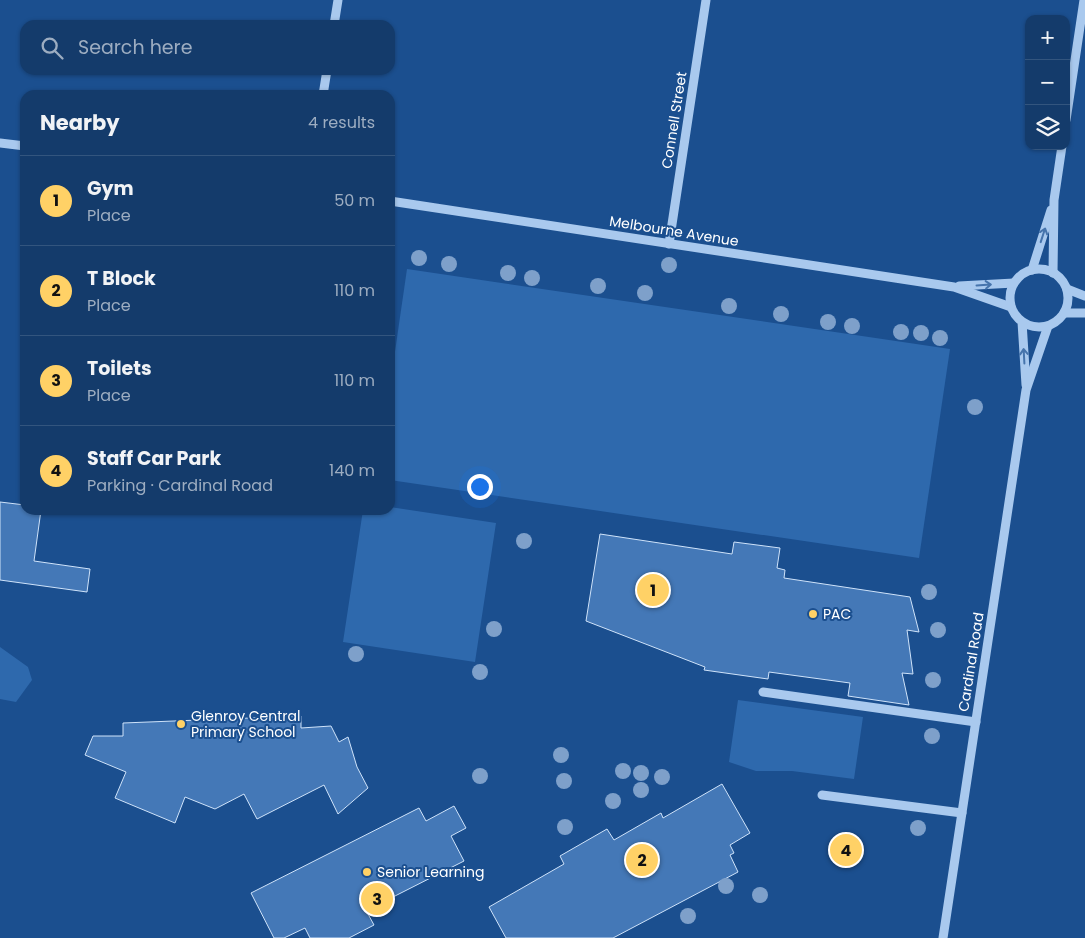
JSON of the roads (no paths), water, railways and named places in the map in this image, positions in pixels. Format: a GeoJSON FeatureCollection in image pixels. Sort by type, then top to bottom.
{"type":"FeatureCollection","features":[{"type":"Feature","properties":{"kind":"street"},"geometry":{"type":"LineString","coordinates":[[335,20],[338,0]]}},
{"type":"Feature","properties":{"kind":"street","name":"Connell Street"},"geometry":{"type":"LineString","coordinates":[[669,244],[706,0]]}},
{"type":"Feature","properties":{"kind":"street"},"geometry":{"type":"LineString","coordinates":[[1068,105],[1084,0]]}},
{"type":"Feature","properties":{"kind":"street"},"geometry":{"type":"LineString","coordinates":[[324,90],[326,75]]}},
{"type":"Feature","properties":{"kind":"street"},"geometry":{"type":"LineString","coordinates":[[0,143],[20,145]]}},
{"type":"Feature","properties":{"kind":"street"},"geometry":{"type":"LineString","coordinates":[[1053,273],[1054,200],[1061,150]]}},
{"type":"Feature","properties":{"kind":"street"},"geometry":{"type":"LineString","coordinates":[[1032,270],[1054,200]]}},
{"type":"Feature","properties":{"kind":"street","name":"Melbourne Avenue"},"geometry":{"type":"LineString","coordinates":[[395,202],[954,287],[1011,307]]}},
{"type":"Feature","properties":{"kind":"street"},"geometry":{"type":"LineString","coordinates":[[1032,270],[1053,273],[1059,277],[1067,289],[1068,297],[1064,313],[1048,326],[1030,326],[1022,322],[1011,307],[1011,290],[1014,283],[1019,277],[1032,270]]}},
{"type":"Feature","properties":{"kind":"street","name":"Melbourne Avenue"},"geometry":{"type":"LineString","coordinates":[[954,287],[1014,283]]}},
{"type":"Feature","properties":{"kind":"street"},"geometry":{"type":"LineString","coordinates":[[1067,289],[1085,296]]}},
{"type":"Feature","properties":{"kind":"street"},"geometry":{"type":"LineString","coordinates":[[1064,313],[1085,313]]}},
{"type":"Feature","properties":{"kind":"street","name":"Cardinal Road"},"geometry":{"type":"LineString","coordinates":[[1022,322],[1026,390]]}},
{"type":"Feature","properties":{"kind":"street","name":"Cardinal Road"},"geometry":{"type":"LineString","coordinates":[[944,938],[1026,390],[1048,326]]}},
{"type":"Feature","properties":{"kind":"street"},"geometry":{"type":"LineString","coordinates":[[763,692],[976,722]]}},
{"type":"Feature","properties":{"kind":"street"},"geometry":{"type":"LineString","coordinates":[[822,794],[962,813]]}},
{"type":"Feature","properties":{"kind":"place","name":"Gym"},"geometry":{"type":"Point","coordinates":[653,590]}},
{"type":"Feature","properties":{"kind":"place","name":"PAC"},"geometry":{"type":"Point","coordinates":[813,614]}},
{"type":"Feature","properties":{"kind":"place","name":"Glenroy Central Primary School"},"geometry":{"type":"Point","coordinates":[181,724]}},
{"type":"Feature","properties":{"kind":"place","name":"Staff Car Park"},"geometry":{"type":"Point","coordinates":[846,850]}},
{"type":"Feature","properties":{"kind":"place","name":"T Block"},"geometry":{"type":"Point","coordinates":[642,860]}},
{"type":"Feature","properties":{"kind":"place","name":"Senior Learning"},"geometry":{"type":"Point","coordinates":[367,872]}},
{"type":"Feature","properties":{"kind":"place","name":"Toilets"},"geometry":{"type":"Point","coordinates":[377,899]}}]}
